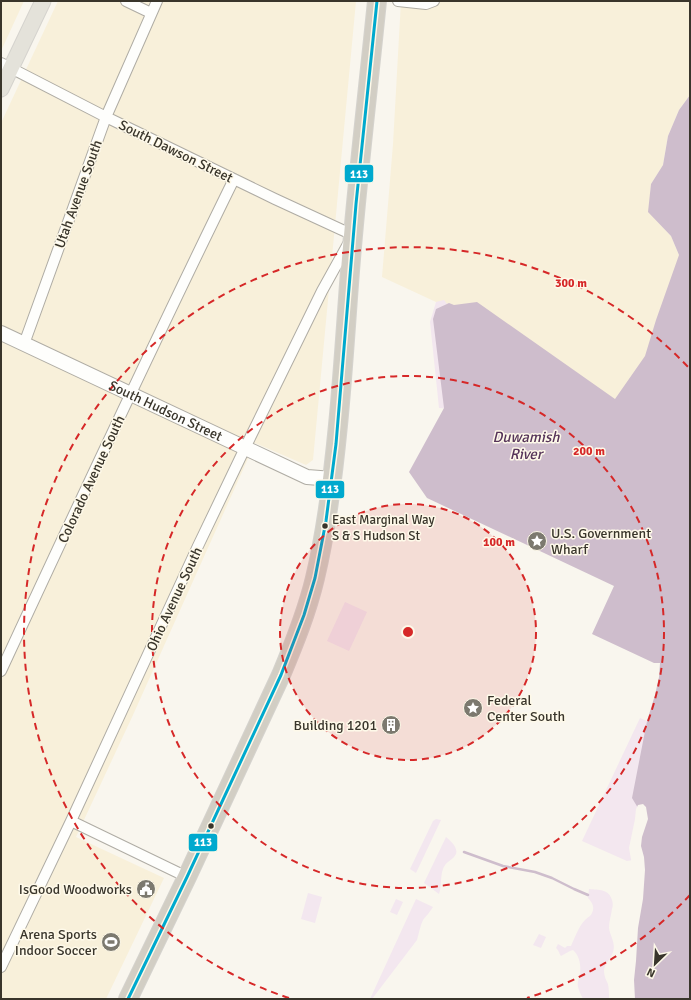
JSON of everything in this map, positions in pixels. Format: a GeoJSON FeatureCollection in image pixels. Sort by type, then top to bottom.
{"type":"FeatureCollection","features":[{"type":"Feature","properties":{"kind":"highway"},"geometry":{"type":"LineString","coordinates":[[128,999],[281,676],[293,647],[315,579],[326,525],[333,479],[342,386],[353,235],[377,1]]}},
{"type":"Feature","properties":{"kind":"main road"},"geometry":{"type":"LineString","coordinates":[[1,89],[6,65],[43,1]]}},
{"type":"Feature","properties":{"kind":"street"},"geometry":{"type":"LineString","coordinates":[[126,1],[151,13]]}},
{"type":"Feature","properties":{"kind":"street","name":"Utah Avenue South"},"geometry":{"type":"LineString","coordinates":[[24,344],[106,117],[157,1]]}},
{"type":"Feature","properties":{"kind":"street"},"geometry":{"type":"LineString","coordinates":[[398,1],[426,4],[434,1]]}},
{"type":"Feature","properties":{"kind":"street","name":"South Dawson Street"},"geometry":{"type":"LineString","coordinates":[[6,65],[106,117],[353,235]]}},
{"type":"Feature","properties":{"kind":"street","name":"Colorado Avenue South"},"geometry":{"type":"LineString","coordinates":[[1,672],[131,394],[234,179]]}},
{"type":"Feature","properties":{"kind":"street","name":"Ohio Avenue South"},"geometry":{"type":"LineString","coordinates":[[1,967],[71,821],[198,546],[322,290],[353,235]]}},
{"type":"Feature","properties":{"kind":"street","name":"South Hudson Street"},"geometry":{"type":"LineString","coordinates":[[1,333],[307,477],[333,479]]}},
{"type":"Feature","properties":{"kind":"street"},"geometry":{"type":"LineString","coordinates":[[71,821],[187,876]]}},
{"type":"Feature","properties":{"kind":"shaded area"},"geometry":{"type":"Polygon","coordinates":[[[1,1],[24,1],[1,51],[1,1]]]}},
{"type":"Feature","properties":{"kind":"shaded area"},"geometry":{"type":"Polygon","coordinates":[[[58,1],[356,1],[313,460],[306,465],[255,443],[133,715],[76,837],[164,878],[106,999],[1,999],[1,123],[58,1]]]}},
{"type":"Feature","properties":{"kind":"shaded area"},"geometry":{"type":"Polygon","coordinates":[[[401,1],[690,1],[690,95],[679,110],[668,136],[663,165],[651,184],[649,212],[671,236],[690,286],[690,295],[653,420],[436,309],[436,302],[382,277],[393,144],[401,1]]]}},
{"type":"Feature","properties":{"kind":"shaded area"},"geometry":{"type":"Polygon","coordinates":[[[444,300],[447,304],[449,303],[453,409],[439,408],[430,322],[436,302],[444,300]]]}},
{"type":"Feature","properties":{"kind":"shaded area"},"geometry":{"type":"Polygon","coordinates":[[[345,602],[367,612],[349,651],[327,641],[345,602]]]}},
{"type":"Feature","properties":{"kind":"shaded area"},"geometry":{"type":"Polygon","coordinates":[[[650,713],[633,860],[627,861],[582,841],[640,718],[647,721],[650,713]]]}},
{"type":"Feature","properties":{"kind":"shaded area"},"geometry":{"type":"Polygon","coordinates":[[[436,819],[441,820],[416,873],[410,869],[433,821],[436,819]]]}},
{"type":"Feature","properties":{"kind":"shaded area"},"geometry":{"type":"Polygon","coordinates":[[[446,837],[456,849],[456,854],[443,869],[439,894],[424,883],[446,837]]]}},
{"type":"Feature","properties":{"kind":"shaded area"},"geometry":{"type":"Polygon","coordinates":[[[589,889],[606,892],[611,896],[613,902],[609,928],[614,949],[604,971],[608,984],[609,999],[583,999],[579,992],[578,985],[580,961],[577,955],[573,950],[561,956],[556,948],[558,944],[565,948],[567,946],[571,946],[581,925],[592,914],[592,903],[588,898],[589,889]]]}},
{"type":"Feature","properties":{"kind":"shaded area"},"geometry":{"type":"Polygon","coordinates":[[[308,893],[322,897],[315,923],[301,919],[308,893]]]}},
{"type":"Feature","properties":{"kind":"shaded area"},"geometry":{"type":"Polygon","coordinates":[[[396,899],[403,902],[397,915],[390,912],[396,899]]]}},
{"type":"Feature","properties":{"kind":"shaded area"},"geometry":{"type":"Polygon","coordinates":[[[416,899],[433,907],[423,920],[417,940],[372,999],[370,999],[416,899]]]}},
{"type":"Feature","properties":{"kind":"shaded area"},"geometry":{"type":"Polygon","coordinates":[[[539,934],[546,937],[541,948],[533,945],[539,934]]]}},
{"type":"Feature","properties":{"kind":"water","name":"Duwamish River"},"geometry":{"type":"Polygon","coordinates":[[[690,95],[690,999],[624,999],[638,808],[632,798],[647,721],[659,677],[660,663],[654,663],[592,634],[614,586],[427,498],[409,472],[444,408],[433,319],[436,309],[449,303],[454,305],[477,302],[615,399],[645,356],[679,255],[671,236],[648,212],[651,184],[663,165],[668,136],[679,110],[690,95]]]}},
{"type":"Feature","properties":{"kind":"pier"},"geometry":{"type":"Polygon","coordinates":[[[643,804],[646,807],[648,819],[642,837],[641,846],[645,870],[643,899],[638,928],[634,980],[635,999],[622,999],[623,966],[632,865],[629,848],[636,809],[638,805],[643,804]]]}},
{"type":"Feature","properties":{"kind":"waterway"},"geometry":{"type":"LineString","coordinates":[[464,852],[503,866],[535,872],[552,878],[588,895]]}},
{"type":"Feature","properties":{"kind":"transit line","name":"113"},"geometry":{"type":"LineString","coordinates":[[128,999],[187,877],[281,675],[304,615],[315,578],[326,521],[336,444],[356,204],[377,1]]}},
{"type":"Feature","properties":{"kind":"place","name":"East Marginal Way S & S Hudson St"},"geometry":{"type":"Point","coordinates":[325,526]}},
{"type":"Feature","properties":{"kind":"place","name":"U.S. Government Wharf"},"geometry":{"type":"Point","coordinates":[537,541]}},
{"type":"Feature","properties":{"kind":"place","name":"Federal Center South"},"geometry":{"type":"Point","coordinates":[473,708]}},
{"type":"Feature","properties":{"kind":"place","name":"Building 1201"},"geometry":{"type":"Point","coordinates":[391,725]}},
{"type":"Feature","properties":{"kind":"place","name":"IsGood Woodworks"},"geometry":{"type":"Point","coordinates":[146,889]}},
{"type":"Feature","properties":{"kind":"place","name":"Arena Sports Indoor Soccer"},"geometry":{"type":"Point","coordinates":[111,942]}}]}
